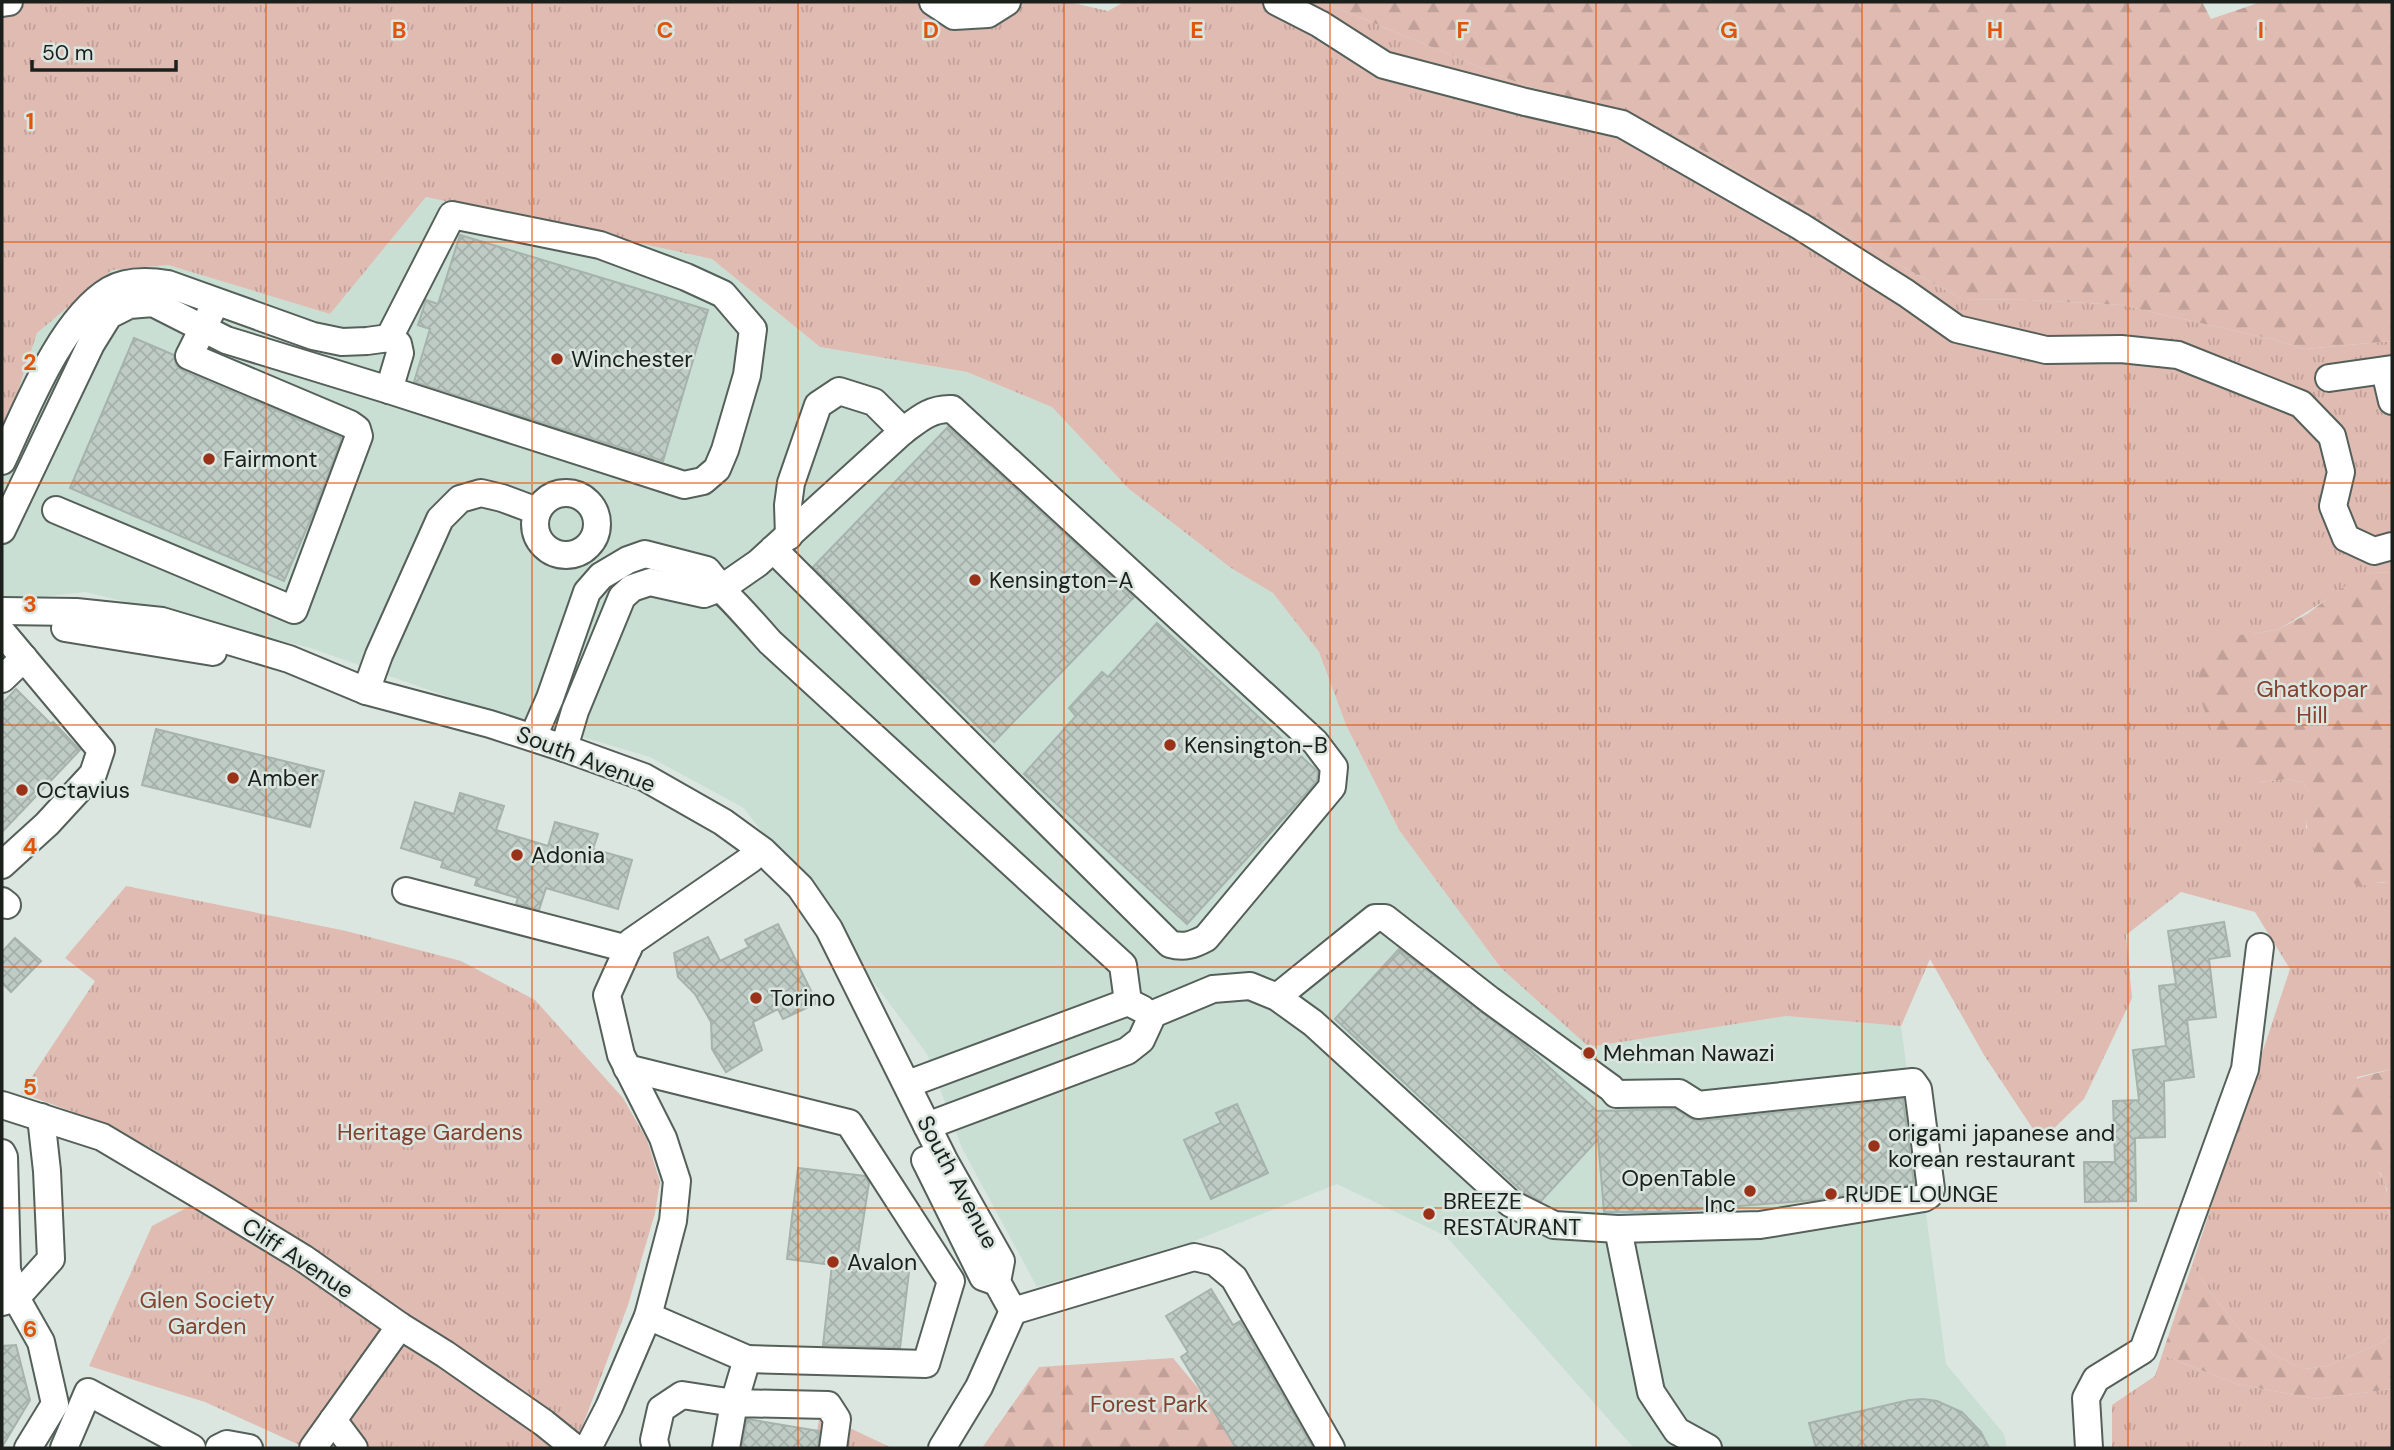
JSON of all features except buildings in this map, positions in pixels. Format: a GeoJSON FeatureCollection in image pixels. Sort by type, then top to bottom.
{"type":"FeatureCollection","features":[{"type":"Feature","properties":{"kind":"street"},"geometry":{"type":"LineString","coordinates":[[2,3],[9,2]]}},
{"type":"Feature","properties":{"kind":"street"},"geometry":{"type":"LineString","coordinates":[[933,2],[954,16],[988,14],[1007,2]]}},
{"type":"Feature","properties":{"kind":"street"},"geometry":{"type":"LineString","coordinates":[[1278,2],[1320,24],[1384,65],[1525,103],[1622,124],[1800,226],[1957,328],[2046,350],[2121,349],[2178,355],[2301,404],[2332,436],[2342,472],[2333,506],[2346,538],[2374,551],[2392,546]]}},
{"type":"Feature","properties":{"kind":"street"},"geometry":{"type":"LineString","coordinates":[[2,530],[73,381],[109,315],[129,305],[153,303],[226,340],[684,485],[703,481],[721,460],[747,375],[753,329],[723,294],[674,272],[600,245],[452,215],[390,338]]}},
{"type":"Feature","properties":{"kind":"street"},"geometry":{"type":"LineString","coordinates":[[2,461],[67,332],[88,307],[111,289],[149,281],[168,284],[313,336],[342,342],[390,338],[398,344],[400,354],[389,390]]}},
{"type":"Feature","properties":{"kind":"street"},"geometry":{"type":"LineString","coordinates":[[56,510],[293,610],[359,436],[357,429],[350,424],[189,356],[216,302]]}},
{"type":"Feature","properties":{"kind":"street"},"geometry":{"type":"LineString","coordinates":[[47,369],[73,381]]}},
{"type":"Feature","properties":{"kind":"street"},"geometry":{"type":"LineString","coordinates":[[2329,378],[2388,370],[2392,401]]}},
{"type":"Feature","properties":{"kind":"street"},"geometry":{"type":"LineString","coordinates":[[781,543],[791,483],[817,405],[839,391],[874,402],[903,431]]}},
{"type":"Feature","properties":{"kind":"street"},"geometry":{"type":"LineString","coordinates":[[564,748],[575,711],[622,597],[632,588],[650,582],[705,594],[712,591],[758,563],[903,431],[928,412],[952,409],[1315,742],[1334,767],[1332,787],[1206,938],[1192,946],[1178,947],[1170,944],[781,543]]}},
{"type":"Feature","properties":{"kind":"street"},"geometry":{"type":"LineString","coordinates":[[366,691],[379,655],[440,519],[460,499],[481,494],[502,498],[537,511]]}},
{"type":"Feature","properties":{"kind":"street"},"geometry":{"type":"LineString","coordinates":[[533,737],[550,698],[587,592],[601,576],[628,560],[645,554],[707,570],[718,587],[770,642],[1123,965],[1128,1002]]}},
{"type":"Feature","properties":{"kind":"street","name":"South Avenue"},"geometry":{"type":"LineString","coordinates":[[2,611],[76,611],[162,621],[289,659],[366,691],[564,748],[644,777],[723,822],[763,851],[800,887],[829,929],[928,1126],[1001,1261],[997,1282],[1013,1311]]}},
{"type":"Feature","properties":{"kind":"street"},"geometry":{"type":"LineString","coordinates":[[2,625],[78,629],[205,649],[352,699],[488,735],[629,784],[731,842],[796,899],[846,987],[904,1119],[983,1277],[997,1282]]}},
{"type":"Feature","properties":{"kind":"street"},"geometry":{"type":"LineString","coordinates":[[2,632],[101,750],[93,774],[47,824],[2,865]]}},
{"type":"Feature","properties":{"kind":"street"},"geometry":{"type":"LineString","coordinates":[[2,679],[24,658]]}},
{"type":"Feature","properties":{"kind":"street"},"geometry":{"type":"LineString","coordinates":[[588,1448],[649,1316],[673,1221],[677,1181],[663,1138],[621,1055],[607,995],[631,942],[751,859]]}},
{"type":"Feature","properties":{"kind":"street"},"geometry":{"type":"LineString","coordinates":[[406,891],[628,949]]}},
{"type":"Feature","properties":{"kind":"street"},"geometry":{"type":"LineString","coordinates":[[928,1126],[1127,1051],[1141,1040],[1153,1014],[1213,989],[1250,986],[1277,997],[1313,1023],[1510,1203],[1553,1224],[1618,1229],[1760,1225],[1924,1198],[1931,1189],[1917,1086],[1913,1082],[1698,1105],[1679,1093],[1619,1095],[1385,918],[1376,918],[1277,997]]}},
{"type":"Feature","properties":{"kind":"street"},"geometry":{"type":"LineString","coordinates":[[2089,1448],[2086,1398],[2095,1379],[2143,1350],[2245,1069],[2260,947]]}},
{"type":"Feature","properties":{"kind":"street"},"geometry":{"type":"LineString","coordinates":[[908,1084],[1128,1002],[1153,1014]]}},
{"type":"Feature","properties":{"kind":"street"},"geometry":{"type":"LineString","coordinates":[[627,1068],[849,1123],[951,1281],[926,1364],[747,1359],[649,1316]]}},
{"type":"Feature","properties":{"kind":"street","name":"Cliff Avenue"},"geometry":{"type":"LineString","coordinates":[[2,1105],[102,1137],[303,1258],[533,1415],[575,1448]]}},
{"type":"Feature","properties":{"kind":"street"},"geometry":{"type":"LineString","coordinates":[[9,1300],[51,1259],[47,1171],[41,1117]]}},
{"type":"Feature","properties":{"kind":"street"},"geometry":{"type":"LineString","coordinates":[[2,1153],[9,1300],[41,1342],[55,1404],[28,1448]]}},
{"type":"Feature","properties":{"kind":"street"},"geometry":{"type":"LineString","coordinates":[[1618,1229],[1651,1392],[1678,1431],[1708,1448]]}},
{"type":"Feature","properties":{"kind":"street"},"geometry":{"type":"LineString","coordinates":[[942,1448],[979,1387],[1013,1311],[1194,1257],[1215,1262],[1234,1278],[1331,1448]]}},
{"type":"Feature","properties":{"kind":"street"},"geometry":{"type":"LineString","coordinates":[[313,1448],[400,1326]]}},
{"type":"Feature","properties":{"kind":"street"},"geometry":{"type":"LineString","coordinates":[[726,1448],[734,1403],[747,1359]]}},
{"type":"Feature","properties":{"kind":"street"},"geometry":{"type":"LineString","coordinates":[[64,1448],[88,1392],[192,1448]]}},
{"type":"Feature","properties":{"kind":"street"},"geometry":{"type":"LineString","coordinates":[[656,1448],[654,1440],[661,1409],[682,1395],[734,1403],[828,1405],[837,1419],[834,1448]]}},
{"type":"Feature","properties":{"kind":"street"},"geometry":{"type":"LineString","coordinates":[[333,1420],[354,1448]]}},
{"type":"Feature","properties":{"kind":"street"},"geometry":{"type":"LineString","coordinates":[[219,1448],[226,1444],[249,1448]]}},
{"type":"Feature","properties":{"kind":"shaded area"},"geometry":{"type":"Polygon","coordinates":[[[426,197],[712,259],[820,347],[967,372],[1052,407],[1129,489],[1231,568],[1273,593],[1319,652],[1346,725],[1399,830],[1501,968],[1589,1047],[1786,1016],[1901,1026],[1946,1364],[2004,1434],[2007,1448],[1634,1448],[1446,1236],[1337,1184],[1189,1243],[1037,1287],[962,1148],[927,1054],[744,808],[650,757],[457,700],[311,648],[86,592],[2,601],[2,439],[37,333],[112,270],[168,265],[330,314],[426,197]]]}},
{"type":"Feature","properties":{"kind":"green space"},"geometry":{"type":"Polygon","coordinates":[[[2,2],[1069,2],[1108,11],[1124,2],[1323,2],[1521,84],[1675,134],[1962,299],[2121,305],[2305,349],[2392,341],[2392,573],[2371,572],[2279,629],[2253,634],[2258,782],[2289,779],[2304,783],[2310,797],[2306,828],[2374,882],[2392,885],[2392,1069],[2357,1077],[2346,1143],[2376,1169],[2386,1188],[2387,1206],[2392,1220],[2392,1333],[2383,1342],[2327,1366],[2304,1369],[2278,1357],[2240,1330],[2192,1265],[2290,969],[2255,912],[2181,892],[2126,935],[2132,998],[2084,1099],[2041,1141],[1984,1055],[1930,959],[1901,1026],[1786,1016],[1589,1047],[1501,968],[1399,830],[1346,725],[1319,652],[1273,593],[1231,568],[1129,489],[1052,407],[967,372],[820,347],[712,259],[426,197],[330,314],[168,265],[112,270],[37,333],[2,439],[2,2]]]}},
{"type":"Feature","properties":{"kind":"green space"},"geometry":{"type":"Polygon","coordinates":[[[1323,2],[2202,2],[2211,19],[2261,2],[2392,2],[2392,341],[2305,349],[2121,305],[1962,299],[1675,134],[1521,84],[1323,2]]]}},
{"type":"Feature","properties":{"kind":"green space","name":"Ghatkopar Hill"},"geometry":{"type":"Polygon","coordinates":[[[2371,572],[2392,573],[2392,885],[2380,882],[2360,887],[2326,862],[2312,846],[2307,826],[2309,800],[2304,783],[2289,779],[2258,782],[2244,775],[2214,736],[2196,687],[2203,657],[2211,645],[2224,636],[2279,629],[2371,572]]]}},
{"type":"Feature","properties":{"kind":"green space","name":"Heritage Gardens"},"geometry":{"type":"Polygon","coordinates":[[[126,886],[346,931],[461,961],[535,1000],[623,1098],[647,1140],[660,1182],[655,1213],[628,1305],[578,1438],[307,1247],[151,1148],[98,1121],[21,1093],[95,981],[65,958],[126,886]]]}},
{"type":"Feature","properties":{"kind":"green space"},"geometry":{"type":"Polygon","coordinates":[[[2392,1069],[2392,1220],[2385,1203],[2387,1189],[2381,1174],[2346,1143],[2326,1117],[2320,1103],[2335,1088],[2392,1069]]]}},
{"type":"Feature","properties":{"kind":"green space","name":"Glen Society Garden"},"geometry":{"type":"Polygon","coordinates":[[[194,1204],[386,1329],[556,1448],[306,1448],[205,1402],[89,1366],[152,1226],[194,1204]]]}},
{"type":"Feature","properties":{"kind":"green space"},"geometry":{"type":"Polygon","coordinates":[[[2192,1265],[2240,1330],[2278,1357],[2304,1369],[2327,1366],[2383,1342],[2392,1333],[2392,1389],[2316,1399],[2237,1384],[2162,1355],[2192,1265]]]}},
{"type":"Feature","properties":{"kind":"green space"},"geometry":{"type":"Polygon","coordinates":[[[2162,1355],[2237,1384],[2316,1399],[2392,1389],[2392,1448],[2112,1448],[2112,1405],[2155,1376],[2162,1355]]]}},
{"type":"Feature","properties":{"kind":"green space","name":"Forest Park"},"geometry":{"type":"Polygon","coordinates":[[[1173,1358],[1248,1448],[982,1448],[1039,1367],[1173,1358]]]}},
{"type":"Feature","properties":{"kind":"green space"},"geometry":{"type":"Polygon","coordinates":[[[820,1414],[892,1448],[814,1448],[820,1414]]]}},
{"type":"Feature","properties":{"kind":"place","name":"Winchester"},"geometry":{"type":"Point","coordinates":[557,359]}},
{"type":"Feature","properties":{"kind":"place","name":"Fairmont"},"geometry":{"type":"Point","coordinates":[209,459]}},
{"type":"Feature","properties":{"kind":"place","name":"Kensington-A"},"geometry":{"type":"Point","coordinates":[975,580]}},
{"type":"Feature","properties":{"kind":"place","name":"Kensington-B"},"geometry":{"type":"Point","coordinates":[1170,745]}},
{"type":"Feature","properties":{"kind":"place","name":"Amber"},"geometry":{"type":"Point","coordinates":[233,778]}},
{"type":"Feature","properties":{"kind":"place","name":"Octavius"},"geometry":{"type":"Point","coordinates":[22,790]}},
{"type":"Feature","properties":{"kind":"place","name":"Adonia"},"geometry":{"type":"Point","coordinates":[517,855]}},
{"type":"Feature","properties":{"kind":"place","name":"Torino"},"geometry":{"type":"Point","coordinates":[756,998]}},
{"type":"Feature","properties":{"kind":"place","name":"Mehman Nawazi"},"geometry":{"type":"Point","coordinates":[1589,1053]}},
{"type":"Feature","properties":{"kind":"place","name":"origami japanese and korean restaurant"},"geometry":{"type":"Point","coordinates":[1874,1146]}},
{"type":"Feature","properties":{"kind":"place","name":"OpenTable Inc"},"geometry":{"type":"Point","coordinates":[1750,1191]}},
{"type":"Feature","properties":{"kind":"place","name":"RUDE LOUNGE"},"geometry":{"type":"Point","coordinates":[1831,1194]}},
{"type":"Feature","properties":{"kind":"place","name":"BREEZE RESTAURANT"},"geometry":{"type":"Point","coordinates":[1429,1214]}},
{"type":"Feature","properties":{"kind":"place","name":"Avalon"},"geometry":{"type":"Point","coordinates":[833,1262]}}]}
